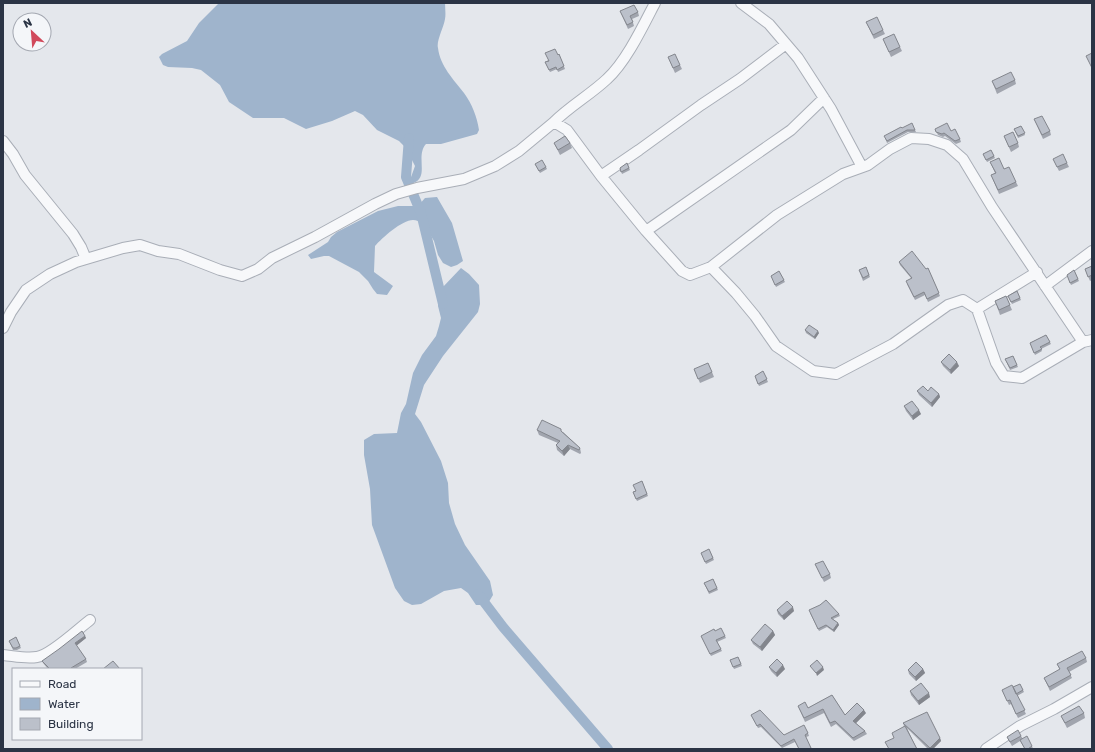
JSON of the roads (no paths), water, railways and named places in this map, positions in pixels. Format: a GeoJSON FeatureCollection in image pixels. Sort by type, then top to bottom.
{"type":"FeatureCollection","features":[{"type":"Feature","properties":{"kind":"street"},"geometry":{"type":"LineString","coordinates":[[3,328],[11,312],[26,290],[50,274],[76,262],[123,248],[140,245],[158,251],[179,254],[220,270],[242,276],[258,269],[272,258],[396,194],[417,188],[464,180],[495,166],[519,151],[563,113],[586,97],[608,78],[618,66],[641,30],[655,3]]}},
{"type":"Feature","properties":{"kind":"street"},"geometry":{"type":"LineString","coordinates":[[741,3],[769,24],[798,58],[824,98],[862,167]]}},
{"type":"Feature","properties":{"kind":"street"},"geometry":{"type":"LineString","coordinates":[[601,176],[740,79],[786,44]]}},
{"type":"Feature","properties":{"kind":"street"},"geometry":{"type":"LineString","coordinates":[[646,231],[791,130],[824,98]]}},
{"type":"Feature","properties":{"kind":"street"},"geometry":{"type":"LineString","coordinates":[[554,122],[567,130],[601,176],[646,231],[682,271],[690,275],[711,267],[777,215],[843,174],[868,165],[890,149],[911,138],[929,139],[946,145],[963,159],[992,207],[1045,286],[1088,341],[1022,378],[1004,376],[996,363],[977,309],[964,300],[948,304],[893,344],[836,374],[813,371],[776,346],[755,316],[736,293],[711,267]]}},
{"type":"Feature","properties":{"kind":"street"},"geometry":{"type":"LineString","coordinates":[[3,141],[13,154],[24,175],[73,234],[86,259]]}},
{"type":"Feature","properties":{"kind":"street"},"geometry":{"type":"LineString","coordinates":[[1045,286],[1092,251]]}},
{"type":"Feature","properties":{"kind":"street"},"geometry":{"type":"LineString","coordinates":[[977,309],[1037,272]]}},
{"type":"Feature","properties":{"kind":"street"},"geometry":{"type":"LineString","coordinates":[[3,655],[24,658],[38,657],[57,646],[90,620]]}},
{"type":"Feature","properties":{"kind":"street"},"geometry":{"type":"LineString","coordinates":[[986,749],[1020,726],[1054,709],[1092,686]]}},
{"type":"Feature","properties":{"kind":"water"},"geometry":{"type":"Polygon","coordinates":[[[219,3],[445,3],[445,19],[438,45],[439,55],[444,67],[472,106],[479,130],[477,134],[441,144],[426,144],[422,154],[421,176],[413,183],[410,180],[415,166],[406,148],[399,141],[377,130],[363,115],[355,111],[332,121],[306,129],[284,118],[253,118],[229,102],[220,85],[201,70],[168,67],[163,65],[159,57],[187,41],[199,23],[219,3]]]}},
{"type":"Feature","properties":{"kind":"water"},"geometry":{"type":"Polygon","coordinates":[[[437,197],[452,223],[463,261],[457,265],[451,267],[443,263],[438,255],[434,241],[423,222],[413,220],[398,226],[375,246],[374,272],[393,286],[387,295],[377,294],[368,281],[359,272],[329,256],[311,259],[308,255],[328,242],[337,232],[378,211],[398,206],[418,206],[425,198],[437,197]]]}},
{"type":"Feature","properties":{"kind":"water"},"geometry":{"type":"Polygon","coordinates":[[[461,268],[479,285],[480,304],[478,312],[443,356],[424,385],[415,414],[421,422],[441,461],[448,483],[449,503],[455,524],[465,545],[490,581],[493,595],[487,605],[476,605],[468,593],[461,588],[444,591],[421,604],[412,605],[404,601],[395,588],[372,525],[370,489],[364,455],[364,440],[374,434],[397,433],[401,413],[406,404],[413,373],[422,355],[436,336],[441,318],[438,306],[438,297],[442,288],[461,268]]]}},
{"type":"Feature","properties":{"kind":"waterway"},"geometry":{"type":"LineString","coordinates":[[409,138],[406,177],[421,213],[443,304]]}},
{"type":"Feature","properties":{"kind":"waterway"},"geometry":{"type":"LineString","coordinates":[[478,594],[503,627],[608,749]]}}]}
